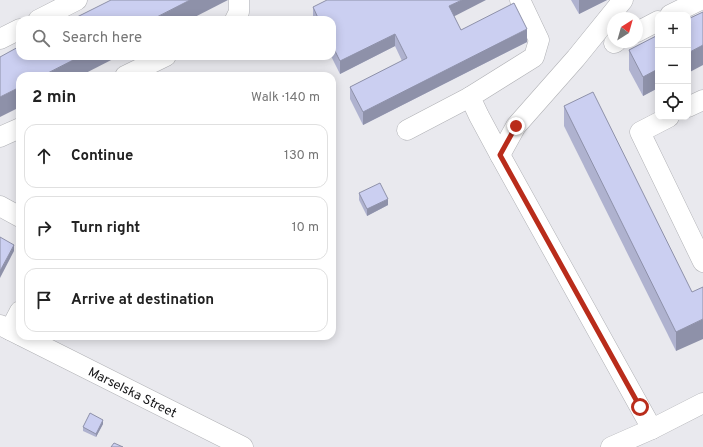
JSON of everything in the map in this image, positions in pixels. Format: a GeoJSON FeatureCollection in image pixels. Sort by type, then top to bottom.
{"type":"FeatureCollection","features":[{"type":"Feature","properties":{"kind":"street"},"geometry":{"type":"LineString","coordinates":[[46,16],[77,0]]}},
{"type":"Feature","properties":{"kind":"street"},"geometry":{"type":"LineString","coordinates":[[237,16],[239,12],[239,0]]}},
{"type":"Feature","properties":{"kind":"street"},"geometry":{"type":"LineString","coordinates":[[407,130],[470,98],[534,57],[539,40],[520,0]]}},
{"type":"Feature","properties":{"kind":"street"},"geometry":{"type":"LineString","coordinates":[[500,155],[516,126],[576,58],[623,0]]}},
{"type":"Feature","properties":{"kind":"street"},"geometry":{"type":"LineString","coordinates":[[676,12],[700,0]]}},
{"type":"Feature","properties":{"kind":"street"},"geometry":{"type":"LineString","coordinates":[[643,29],[655,23]]}},
{"type":"Feature","properties":{"kind":"street"},"geometry":{"type":"LineString","coordinates":[[0,39],[16,31]]}},
{"type":"Feature","properties":{"kind":"street"},"geometry":{"type":"LineString","coordinates":[[133,72],[158,60]]}},
{"type":"Feature","properties":{"kind":"street"},"geometry":{"type":"LineString","coordinates":[[470,98],[652,429]]}},
{"type":"Feature","properties":{"kind":"street"},"geometry":{"type":"LineString","coordinates":[[691,106],[703,100]]}},
{"type":"Feature","properties":{"kind":"street"},"geometry":{"type":"LineString","coordinates":[[663,120],[640,132],[703,262]]}},
{"type":"Feature","properties":{"kind":"street"},"geometry":{"type":"LineString","coordinates":[[0,137],[16,130]]}},
{"type":"Feature","properties":{"kind":"street"},"geometry":{"type":"LineString","coordinates":[[0,206],[16,214]]}},
{"type":"Feature","properties":{"kind":"street","name":"Marselska Street"},"geometry":{"type":"LineString","coordinates":[[31,340],[243,447]]}},
{"type":"Feature","properties":{"kind":"street"},"geometry":{"type":"LineString","coordinates":[[611,447],[652,429],[703,403]]}},
{"type":"Feature","properties":{"kind":"building"},"geometry":{"type":"Polygon","coordinates":[[[111,0],[190,0],[159,16],[79,16],[111,0]]]}},
{"type":"Feature","properties":{"kind":"building"},"geometry":{"type":"Polygon","coordinates":[[[327,0],[462,0],[449,6],[461,30],[514,3],[527,29],[363,112],[350,87],[407,58],[395,34],[340,61],[336,53],[336,16],[317,16],[313,7],[327,0]]]}},
{"type":"Feature","properties":{"kind":"building"},"geometry":{"type":"Polygon","coordinates":[[[703,12],[703,45],[691,51],[691,48],[691,18],[703,12]]]}},
{"type":"Feature","properties":{"kind":"building"},"geometry":{"type":"Polygon","coordinates":[[[655,37],[655,71],[643,77],[629,50],[633,48],[643,48],[643,43],[655,37]]]}},
{"type":"Feature","properties":{"kind":"building"},"geometry":{"type":"Polygon","coordinates":[[[16,48],[16,60],[73,60],[50,72],[16,72],[16,89],[0,97],[0,57],[16,48]]]}},
{"type":"Feature","properties":{"kind":"building"},"geometry":{"type":"Polygon","coordinates":[[[593,92],[692,292],[703,287],[703,319],[676,332],[564,106],[593,92]]]}},
{"type":"Feature","properties":{"kind":"building"},"geometry":{"type":"Polygon","coordinates":[[[380,183],[388,199],[367,209],[359,193],[380,183]]]}},
{"type":"Feature","properties":{"kind":"building"},"geometry":{"type":"Polygon","coordinates":[[[0,237],[14,245],[0,271],[0,237]]]}},
{"type":"Feature","properties":{"kind":"building"},"geometry":{"type":"Polygon","coordinates":[[[90,413],[103,420],[96,434],[83,427],[90,413]]]}},
{"type":"Feature","properties":{"kind":"building"},"geometry":{"type":"Polygon","coordinates":[[[114,443],[123,447],[111,447],[114,443]]]}},
{"type":"Feature","properties":{"kind":"route"},"geometry":{"type":"LineString","coordinates":[[516,126],[500,155],[640,407]]}}]}
